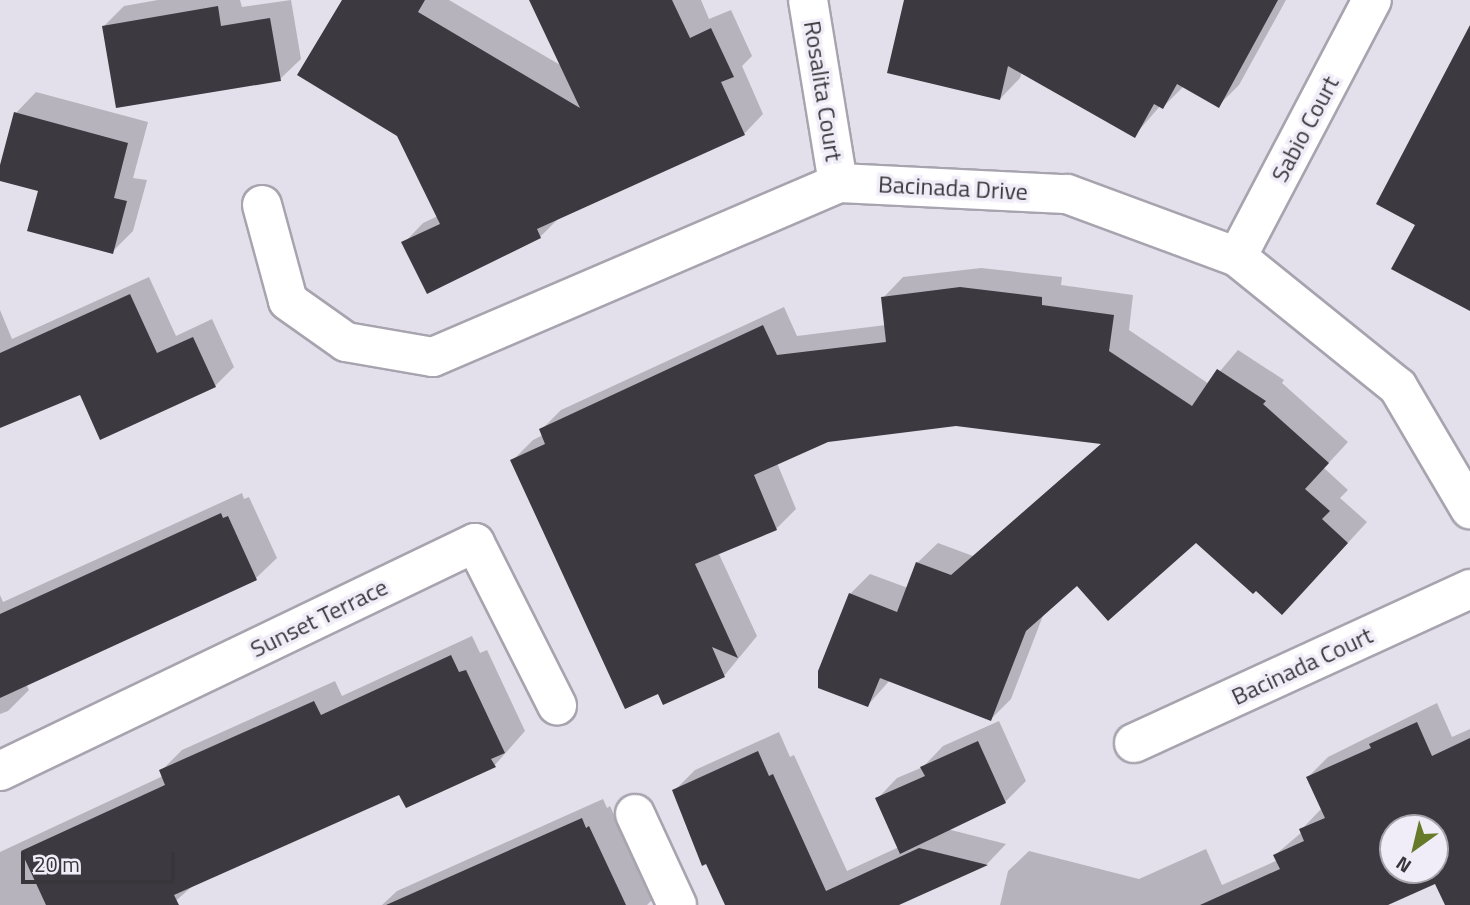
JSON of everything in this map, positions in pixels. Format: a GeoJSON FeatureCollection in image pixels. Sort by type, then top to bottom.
{"type":"FeatureCollection","features":[{"type":"Feature","properties":{"kind":"street","name":"Rosalita Court"},"geometry":{"type":"LineString","coordinates":[[808,0],[838,183]]}},
{"type":"Feature","properties":{"kind":"street","name":"Sabio Court"},"geometry":{"type":"LineString","coordinates":[[1237,257],[1372,0]]}},
{"type":"Feature","properties":{"kind":"street","name":"Bacinada Drive"},"geometry":{"type":"LineString","coordinates":[[262,205],[288,301],[346,342],[433,357],[838,183],[1067,194],[1237,257],[1398,387],[1470,509]]}},
{"type":"Feature","properties":{"kind":"street","name":"Sunset Terrace"},"geometry":{"type":"LineString","coordinates":[[0,771],[475,543],[557,705]]}},
{"type":"Feature","properties":{"kind":"street","name":"Bacinada Court"},"geometry":{"type":"LineString","coordinates":[[1134,743],[1470,589]]}},
{"type":"Feature","properties":{"kind":"street"},"geometry":{"type":"LineString","coordinates":[[635,814],[677,905]]}},
{"type":"Feature","properties":{"kind":"building"},"geometry":{"type":"Polygon","coordinates":[[[342,0],[425,0],[418,12],[580,108],[529,0],[672,0],[690,38],[711,28],[734,77],[721,82],[745,135],[537,229],[541,238],[427,294],[401,242],[440,224],[397,136],[297,75],[342,0]]]}},
{"type":"Feature","properties":{"kind":"building"},"geometry":{"type":"Polygon","coordinates":[[[904,0],[1278,0],[1219,108],[1177,84],[1163,109],[1154,104],[1135,138],[1008,66],[1000,100],[887,73],[904,0]]]}},
{"type":"Feature","properties":{"kind":"building"},"geometry":{"type":"Polygon","coordinates":[[[218,6],[221,26],[270,18],[281,81],[116,108],[102,26],[218,6]]]}},
{"type":"Feature","properties":{"kind":"building"},"geometry":{"type":"Polygon","coordinates":[[[1470,25],[1470,311],[1391,269],[1415,225],[1376,204],[1470,25]]]}},
{"type":"Feature","properties":{"kind":"building"},"geometry":{"type":"Polygon","coordinates":[[[14,112],[128,143],[114,198],[127,201],[113,254],[27,231],[38,191],[0,181],[0,165],[14,112]]]}},
{"type":"Feature","properties":{"kind":"building"},"geometry":{"type":"Polygon","coordinates":[[[960,287],[1042,297],[1042,305],[1114,315],[1109,351],[1192,406],[1217,369],[1266,401],[1263,404],[1329,463],[1305,489],[1330,511],[1322,519],[1348,543],[1282,615],[1256,591],[1253,594],[1196,543],[1108,621],[1077,586],[1026,631],[991,721],[880,678],[868,707],[818,688],[818,671],[849,593],[897,612],[916,562],[951,575],[1101,444],[956,426],[828,442],[754,475],[777,530],[695,564],[738,658],[712,647],[725,677],[663,705],[658,694],[625,709],[510,460],[545,444],[539,429],[763,325],[777,355],[886,342],[881,297],[960,287]]]}},
{"type":"Feature","properties":{"kind":"building"},"geometry":{"type":"Polygon","coordinates":[[[130,294],[157,353],[193,337],[216,387],[100,440],[80,395],[0,428],[0,353],[130,294]]]}},
{"type":"Feature","properties":{"kind":"building"},"geometry":{"type":"Polygon","coordinates":[[[221,513],[223,518],[228,516],[257,580],[0,698],[0,614],[221,513]]]}},
{"type":"Feature","properties":{"kind":"building"},"geometry":{"type":"Polygon","coordinates":[[[451,655],[459,672],[466,670],[505,753],[491,759],[496,767],[406,808],[399,795],[174,895],[179,905],[46,905],[21,851],[165,785],[159,770],[314,701],[321,715],[451,655]]]}},
{"type":"Feature","properties":{"kind":"building"},"geometry":{"type":"Polygon","coordinates":[[[1417,722],[1432,756],[1470,738],[1470,905],[1445,905],[1435,884],[1388,905],[1200,905],[1280,869],[1273,855],[1304,841],[1299,829],[1325,818],[1306,777],[1371,748],[1369,744],[1417,722]]]}},
{"type":"Feature","properties":{"kind":"building"},"geometry":{"type":"Polygon","coordinates":[[[978,741],[1006,803],[900,854],[875,798],[925,776],[920,767],[978,741]]]}},
{"type":"Feature","properties":{"kind":"building"},"geometry":{"type":"Polygon","coordinates":[[[758,751],[769,776],[773,774],[826,891],[919,848],[988,865],[899,905],[725,905],[706,864],[702,866],[672,790],[758,751]]]}},
{"type":"Feature","properties":{"kind":"building"},"geometry":{"type":"Polygon","coordinates":[[[582,818],[586,828],[589,826],[626,905],[386,905],[582,818]]]}}]}
